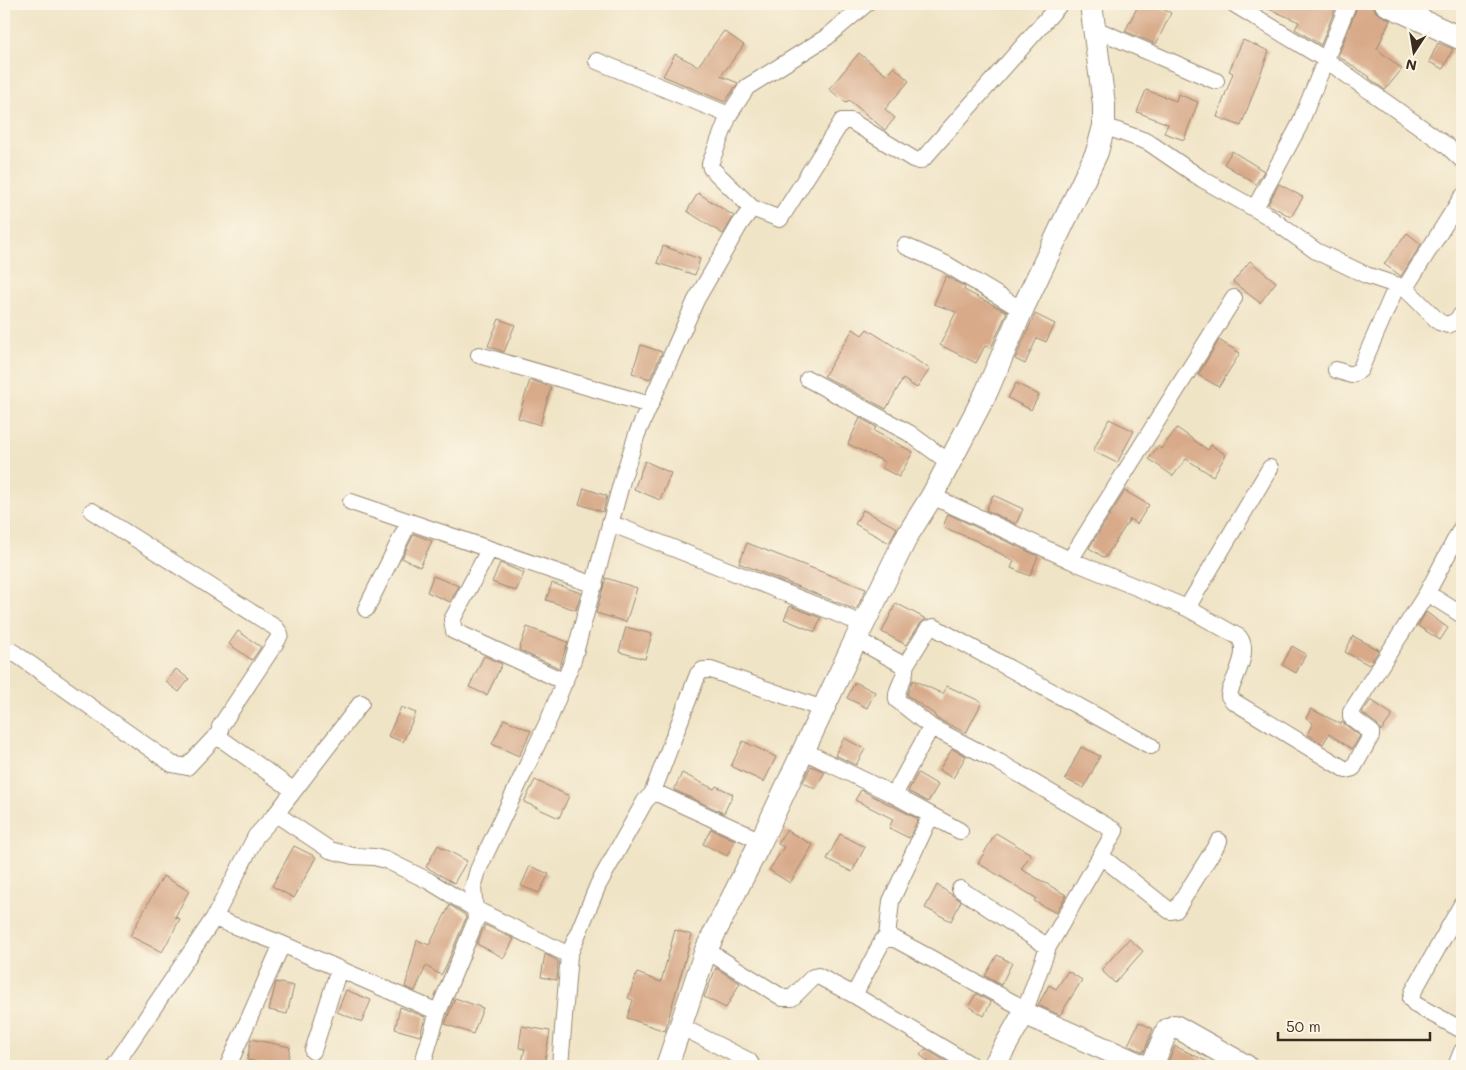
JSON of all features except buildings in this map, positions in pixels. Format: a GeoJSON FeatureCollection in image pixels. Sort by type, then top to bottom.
{"type":"FeatureCollection","features":[{"type":"Feature","properties":{"kind":"street"},"geometry":{"type":"LineString","coordinates":[[866,4],[827,37],[748,87],[729,116],[710,164],[711,168],[752,208],[780,219],[842,121],[851,121],[913,160],[919,161],[923,159],[1060,4]]}},
{"type":"Feature","properties":{"kind":"street"},"geometry":{"type":"LineString","coordinates":[[1234,4],[1326,60],[1446,146],[1462,160]]}},
{"type":"Feature","properties":{"kind":"street"},"geometry":{"type":"LineString","coordinates":[[1255,208],[1299,126],[1348,4]]}},
{"type":"Feature","properties":{"kind":"street"},"geometry":{"type":"LineString","coordinates":[[1386,4],[1462,39]]}},
{"type":"Feature","properties":{"kind":"street"},"geometry":{"type":"LineString","coordinates":[[1089,11],[1216,81]]}},
{"type":"Feature","properties":{"kind":"street"},"geometry":{"type":"LineString","coordinates":[[667,1066],[706,950],[761,842],[859,631],[907,536],[932,496],[986,393],[1022,310],[1088,172],[1104,126],[1104,88],[1089,11]]}},
{"type":"Feature","properties":{"kind":"street"},"geometry":{"type":"LineString","coordinates":[[597,60],[729,116]]}},
{"type":"Feature","properties":{"kind":"street"},"geometry":{"type":"LineString","coordinates":[[1104,126],[1148,142],[1202,179],[1255,208],[1316,251],[1366,274],[1401,287],[1439,322],[1448,325],[1456,321],[1462,314]]}},
{"type":"Feature","properties":{"kind":"street"},"geometry":{"type":"LineString","coordinates":[[1336,370],[1351,375],[1360,370],[1401,287],[1462,197]]}},
{"type":"Feature","properties":{"kind":"street"},"geometry":{"type":"LineString","coordinates":[[422,1066],[438,1012],[476,920],[473,888],[478,870],[580,643],[628,458],[696,300],[740,224],[752,208]]}},
{"type":"Feature","properties":{"kind":"street"},"geometry":{"type":"LineString","coordinates":[[905,246],[946,264],[1022,310]]}},
{"type":"Feature","properties":{"kind":"street"},"geometry":{"type":"LineString","coordinates":[[1070,560],[1234,298]]}},
{"type":"Feature","properties":{"kind":"street"},"geometry":{"type":"LineString","coordinates":[[479,354],[650,405]]}},
{"type":"Feature","properties":{"kind":"street"},"geometry":{"type":"LineString","coordinates":[[808,379],[909,434],[950,463]]}},
{"type":"Feature","properties":{"kind":"street"},"geometry":{"type":"LineString","coordinates":[[1187,608],[1270,468]]}},
{"type":"Feature","properties":{"kind":"street"},"geometry":{"type":"LineString","coordinates":[[932,496],[1070,560],[1187,608],[1239,636],[1244,644],[1244,651],[1230,690],[1232,701],[1346,770],[1353,768],[1371,736],[1371,732],[1351,717],[1351,712],[1428,593],[1462,527]]}},
{"type":"Feature","properties":{"kind":"street"},"geometry":{"type":"LineString","coordinates":[[351,502],[595,585]]}},
{"type":"Feature","properties":{"kind":"street"},"geometry":{"type":"LineString","coordinates":[[92,511],[276,628],[280,634],[220,727],[219,733],[220,738],[293,790]]}},
{"type":"Feature","properties":{"kind":"street"},"geometry":{"type":"LineString","coordinates":[[366,609],[409,522]]}},
{"type":"Feature","properties":{"kind":"street"},"geometry":{"type":"LineString","coordinates":[[610,523],[859,631],[905,666]]}},
{"type":"Feature","properties":{"kind":"street"},"geometry":{"type":"LineString","coordinates":[[489,550],[452,620],[454,630],[564,682]]}},
{"type":"Feature","properties":{"kind":"street"},"geometry":{"type":"LineString","coordinates":[[1428,593],[1462,615]]}},
{"type":"Feature","properties":{"kind":"street"},"geometry":{"type":"LineString","coordinates":[[994,1066],[1024,1011],[1048,947],[1102,857],[1115,831],[1000,762],[931,727],[897,700],[896,694],[906,670],[905,666],[928,629],[934,627],[943,630],[1151,746]]}},
{"type":"Feature","properties":{"kind":"street"},"geometry":{"type":"LineString","coordinates":[[13,652],[172,764],[187,767],[219,733]]}},
{"type":"Feature","properties":{"kind":"street"},"geometry":{"type":"LineString","coordinates":[[560,1066],[569,956],[598,885],[645,801],[652,794],[698,674],[703,670],[711,670],[823,709]]}},
{"type":"Feature","properties":{"kind":"street"},"geometry":{"type":"LineString","coordinates":[[114,1066],[214,918],[256,836],[276,814],[361,703]]}},
{"type":"Feature","properties":{"kind":"street"},"geometry":{"type":"LineString","coordinates":[[894,795],[931,727]]}},
{"type":"Feature","properties":{"kind":"street"},"geometry":{"type":"LineString","coordinates":[[804,751],[894,795],[960,831]]}},
{"type":"Feature","properties":{"kind":"street"},"geometry":{"type":"LineString","coordinates":[[652,794],[659,794],[761,842]]}},
{"type":"Feature","properties":{"kind":"street"},"geometry":{"type":"LineString","coordinates":[[276,814],[330,850],[353,856],[386,860],[429,881],[475,909],[569,956]]}},
{"type":"Feature","properties":{"kind":"street"},"geometry":{"type":"LineString","coordinates":[[854,995],[883,940],[887,937],[891,901],[931,815]]}},
{"type":"Feature","properties":{"kind":"street"},"geometry":{"type":"LineString","coordinates":[[1102,857],[1170,911],[1176,910],[1220,841]]}},
{"type":"Feature","properties":{"kind":"street"},"geometry":{"type":"LineString","coordinates":[[960,888],[1048,947]]}},
{"type":"Feature","properties":{"kind":"street"},"geometry":{"type":"LineString","coordinates":[[1462,904],[1412,992],[1411,999],[1416,1005],[1462,1030]]}},
{"type":"Feature","properties":{"kind":"street"},"geometry":{"type":"LineString","coordinates":[[214,918],[282,944],[438,1012]]}},
{"type":"Feature","properties":{"kind":"street"},"geometry":{"type":"LineString","coordinates":[[887,937],[893,938],[1024,1011],[1143,1066]]}},
{"type":"Feature","properties":{"kind":"street"},"geometry":{"type":"LineString","coordinates":[[228,1066],[282,944]]}},
{"type":"Feature","properties":{"kind":"street"},"geometry":{"type":"LineString","coordinates":[[706,950],[783,998],[792,998],[813,976],[818,976],[854,995],[973,1066]]}},
{"type":"Feature","properties":{"kind":"street"},"geometry":{"type":"LineString","coordinates":[[313,1051],[339,969]]}},
{"type":"Feature","properties":{"kind":"street"},"geometry":{"type":"LineString","coordinates":[[680,1026],[749,1061],[752,1066]]}},
{"type":"Feature","properties":{"kind":"street"},"geometry":{"type":"LineString","coordinates":[[1152,1066],[1167,1030],[1175,1026],[1246,1066]]}},
{"type":"Feature","properties":{"kind":"street"},"geometry":{"type":"LineString","coordinates":[[1456,1066],[1462,1051]]}}]}
